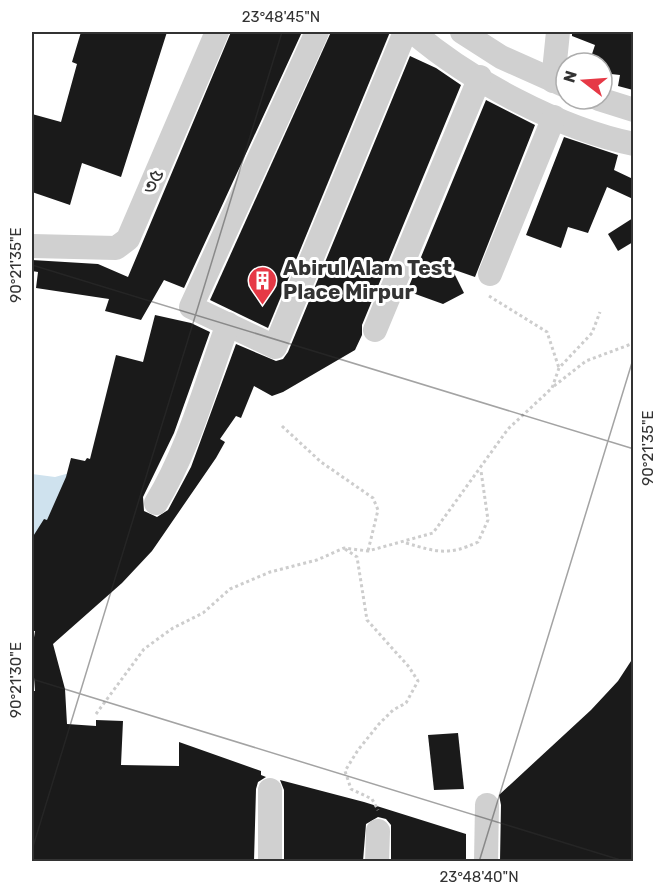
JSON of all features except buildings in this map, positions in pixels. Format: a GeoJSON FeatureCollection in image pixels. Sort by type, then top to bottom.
{"type":"FeatureCollection","features":[{"type":"Feature","properties":{"kind":"street","name":"৩৫"},"geometry":{"type":"LineString","coordinates":[[32,246],[116,248],[128,239],[217,32]]}},
{"type":"Feature","properties":{"kind":"street"},"geometry":{"type":"LineString","coordinates":[[317,32],[191,307],[275,347],[405,32]]}},
{"type":"Feature","properties":{"kind":"street"},"geometry":{"type":"LineString","coordinates":[[412,32],[435,51],[528,106],[602,138],[633,144]]}},
{"type":"Feature","properties":{"kind":"street"},"geometry":{"type":"LineString","coordinates":[[462,32],[501,57],[554,81]]}},
{"type":"Feature","properties":{"kind":"street"},"geometry":{"type":"LineString","coordinates":[[558,32],[558,51]]}},
{"type":"Feature","properties":{"kind":"street"},"geometry":{"type":"LineString","coordinates":[[375,330],[480,77]]}},
{"type":"Feature","properties":{"kind":"street"},"geometry":{"type":"LineString","coordinates":[[614,104],[633,110]]}},
{"type":"Feature","properties":{"kind":"street"},"geometry":{"type":"LineString","coordinates":[[490,274],[554,117]]}},
{"type":"Feature","properties":{"kind":"street"},"geometry":{"type":"LineString","coordinates":[[156,503],[190,433],[228,324]]}},
{"type":"Feature","properties":{"kind":"street"},"geometry":{"type":"LineString","coordinates":[[270,790],[270,861]]}},
{"type":"Feature","properties":{"kind":"street"},"geometry":{"type":"LineString","coordinates":[[486,861],[487,805]]}},
{"type":"Feature","properties":{"kind":"street"},"geometry":{"type":"LineString","coordinates":[[377,861],[378,831]]}},
{"type":"Feature","properties":{"kind":"path"},"geometry":{"type":"LineString","coordinates":[[490,274],[487,295],[547,333],[559,368]]}},
{"type":"Feature","properties":{"kind":"path"},"geometry":{"type":"LineString","coordinates":[[552,387],[559,368],[592,333],[600,312]]}},
{"type":"Feature","properties":{"kind":"path"},"geometry":{"type":"LineString","coordinates":[[96,714],[144,650],[173,628],[203,613],[230,589],[270,572],[317,560],[344,548],[368,550],[433,533],[508,429],[552,387],[586,361],[633,343]]}},
{"type":"Feature","properties":{"kind":"path"},"geometry":{"type":"LineString","coordinates":[[282,426],[329,468],[373,498],[378,510],[368,550]]}},
{"type":"Feature","properties":{"kind":"path"},"geometry":{"type":"LineString","coordinates":[[405,542],[436,552],[457,552],[478,542],[488,520],[480,470]]}},
{"type":"Feature","properties":{"kind":"path"},"geometry":{"type":"LineString","coordinates":[[344,548],[357,557],[367,620],[409,667],[417,681],[406,703],[393,710],[379,724],[345,771],[351,789],[372,799],[378,809],[378,831]]}},
{"type":"Feature","properties":{"kind":"water"},"geometry":{"type":"Polygon","coordinates":[[[91,467],[48,581],[32,586],[32,474],[55,477],[91,467]]]}},
{"type":"Feature","properties":{"kind":"place","name":"Abirul Alam Test Place Mirpur"},"geometry":{"type":"Point","coordinates":[262,306]}}]}
